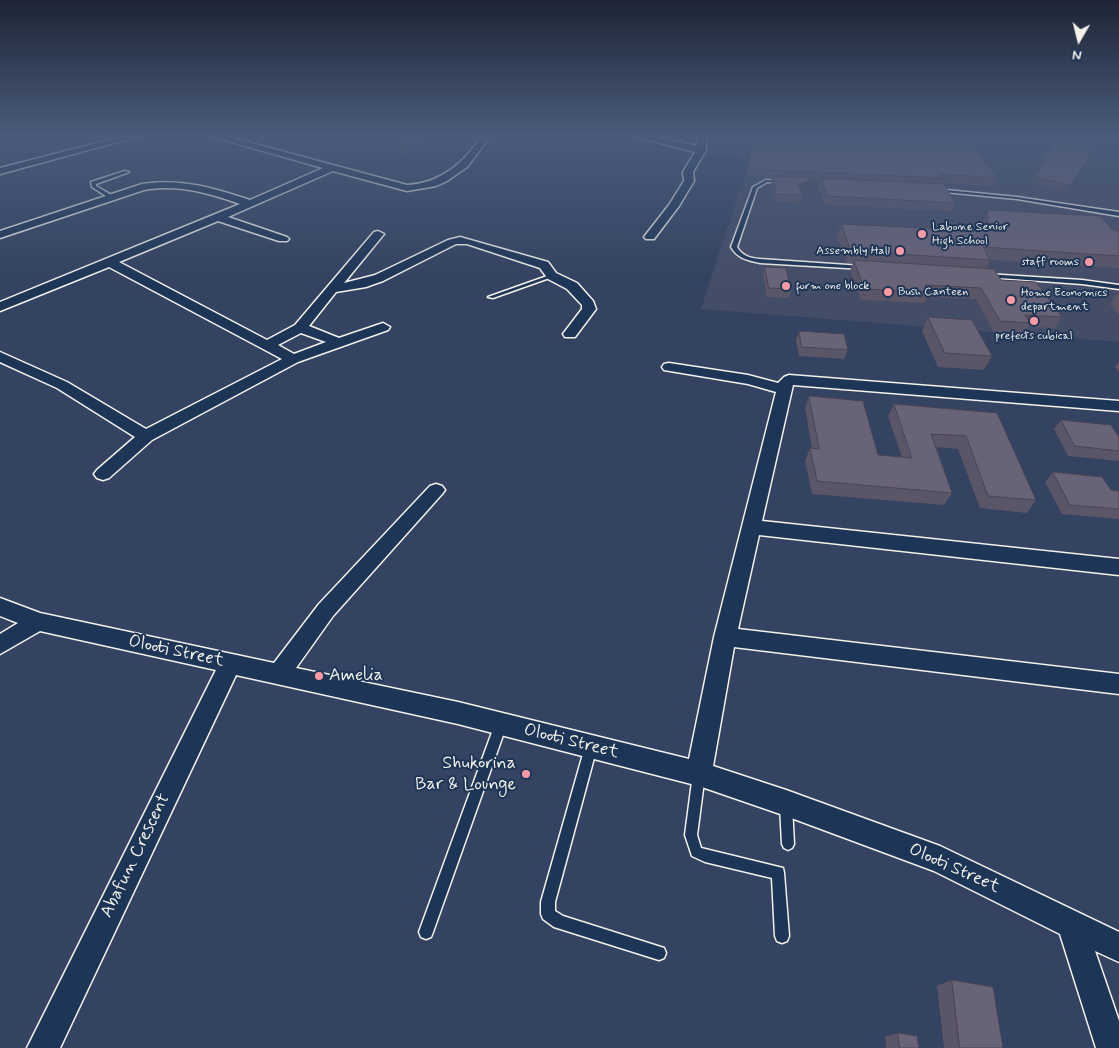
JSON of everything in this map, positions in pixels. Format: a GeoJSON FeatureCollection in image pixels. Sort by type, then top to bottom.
{"type":"FeatureCollection","features":[{"type":"Feature","properties":{"kind":"street"},"geometry":{"type":"LineString","coordinates":[[0,236],[152,184],[177,183],[250,204]]}},
{"type":"Feature","properties":{"kind":"street"},"geometry":{"type":"LineString","coordinates":[[0,306],[297,183]]}},
{"type":"Feature","properties":{"kind":"street"},"geometry":{"type":"LineString","coordinates":[[388,183],[406,188],[422,187],[437,183]]}},
{"type":"Feature","properties":{"kind":"street"},"geometry":{"type":"LineString","coordinates":[[650,237],[674,206],[688,183]]}},
{"type":"Feature","properties":{"kind":"street"},"geometry":{"type":"LineString","coordinates":[[217,217],[283,239]]}},
{"type":"Feature","properties":{"kind":"street"},"geometry":{"type":"LineString","coordinates":[[268,345],[300,328],[378,234]]}},
{"type":"Feature","properties":{"kind":"street"},"geometry":{"type":"LineString","coordinates":[[334,289],[362,284],[379,278],[460,240],[544,265],[552,276],[572,286],[588,304],[588,312],[570,334]]}},
{"type":"Feature","properties":{"kind":"street"},"geometry":{"type":"LineString","coordinates":[[108,262],[293,359]]}},
{"type":"Feature","properties":{"kind":"street"},"geometry":{"type":"LineString","coordinates":[[103,474],[146,436],[293,359],[383,327]]}},
{"type":"Feature","properties":{"kind":"street"},"geometry":{"type":"LineString","coordinates":[[300,328],[338,342]]}},
{"type":"Feature","properties":{"kind":"street"},"geometry":{"type":"LineString","coordinates":[[0,356],[62,385],[146,436]]}},
{"type":"Feature","properties":{"kind":"street"},"geometry":{"type":"LineString","coordinates":[[670,367],[748,380],[784,389]]}},
{"type":"Feature","properties":{"kind":"street"},"geometry":{"type":"LineString","coordinates":[[699,774],[725,637],[740,571],[784,389],[789,380],[1119,406]]}},
{"type":"Feature","properties":{"kind":"street"},"geometry":{"type":"LineString","coordinates":[[280,674],[326,610],[436,490]]}},
{"type":"Feature","properties":{"kind":"street"},"geometry":{"type":"LineString","coordinates":[[752,527],[1119,567]]}},
{"type":"Feature","properties":{"kind":"street","name":"Olooti Street"},"geometry":{"type":"LineString","coordinates":[[0,607],[38,622],[501,724],[699,774],[786,803],[940,860],[1119,947]]}},
{"type":"Feature","properties":{"kind":"street"},"geometry":{"type":"LineString","coordinates":[[0,645],[38,622]]}},
{"type":"Feature","properties":{"kind":"street"},"geometry":{"type":"LineString","coordinates":[[725,637],[1119,684]]}},
{"type":"Feature","properties":{"kind":"street","name":"Abafun Crescent"},"geometry":{"type":"LineString","coordinates":[[42,1048],[230,664]]}},
{"type":"Feature","properties":{"kind":"street"},"geometry":{"type":"LineString","coordinates":[[1072,925],[1112,1048]]}},
{"type":"Feature","properties":{"kind":"lane"},"geometry":{"type":"LineString","coordinates":[[93,183],[94,187],[111,197]]}},
{"type":"Feature","properties":{"kind":"lane"},"geometry":{"type":"LineString","coordinates":[[763,183],[755,187],[734,247],[736,253],[744,258],[760,261],[867,268]]}},
{"type":"Feature","properties":{"kind":"lane"},"geometry":{"type":"LineString","coordinates":[[932,189],[1018,198],[1119,214]]}},
{"type":"Feature","properties":{"kind":"lane"},"geometry":{"type":"LineString","coordinates":[[491,296],[552,276]]}},
{"type":"Feature","properties":{"kind":"lane"},"geometry":{"type":"LineString","coordinates":[[984,276],[1082,282],[1119,287]]}},
{"type":"Feature","properties":{"kind":"lane"},"geometry":{"type":"LineString","coordinates":[[426,932],[501,724]]}},
{"type":"Feature","properties":{"kind":"lane"},"geometry":{"type":"LineString","coordinates":[[590,747],[548,902],[548,914],[559,922],[659,953]]}},
{"type":"Feature","properties":{"kind":"lane"},"geometry":{"type":"LineString","coordinates":[[699,774],[691,836],[696,852],[778,873],[782,936]]}},
{"type":"Feature","properties":{"kind":"lane"},"geometry":{"type":"LineString","coordinates":[[786,803],[788,844]]}},
{"type":"Feature","properties":{"kind":"shaded area","name":"Labone Senior High School"},"geometry":{"type":"Polygon","coordinates":[[[742,183],[1119,183],[1119,342],[701,309],[742,183]]]}},
{"type":"Feature","properties":{"kind":"building"},"geometry":{"type":"Polygon","coordinates":[[[774,183],[802,183],[799,184],[802,195],[776,194],[774,183]]]}},
{"type":"Feature","properties":{"kind":"building"},"geometry":{"type":"Polygon","coordinates":[[[823,183],[944,184],[955,203],[828,196],[823,183]]]}},
{"type":"Feature","properties":{"kind":"building"},"geometry":{"type":"Polygon","coordinates":[[[1059,183],[1072,183],[1070,186],[1059,183]]]}},
{"type":"Feature","properties":{"kind":"building"},"geometry":{"type":"Polygon","coordinates":[[[988,210],[1100,216],[1114,231],[1119,231],[1119,256],[983,247],[990,260],[851,251],[841,224],[987,231],[988,210]]]}},
{"type":"Feature","properties":{"kind":"building"},"geometry":{"type":"Polygon","coordinates":[[[854,260],[994,269],[1001,280],[1036,282],[1062,317],[1025,315],[1030,323],[1000,321],[981,288],[925,285],[929,292],[865,289],[854,260]]]}},
{"type":"Feature","properties":{"kind":"building"},"geometry":{"type":"Polygon","coordinates":[[[765,267],[786,268],[791,289],[769,288],[765,267]]]}},
{"type":"Feature","properties":{"kind":"building"},"geometry":{"type":"Polygon","coordinates":[[[928,317],[972,320],[992,356],[945,353],[928,317]]]}},
{"type":"Feature","properties":{"kind":"building"},"geometry":{"type":"Polygon","coordinates":[[[799,331],[844,334],[848,350],[802,347],[799,331]]]}},
{"type":"Feature","properties":{"kind":"building"},"geometry":{"type":"Polygon","coordinates":[[[809,396],[863,401],[878,455],[912,458],[894,404],[997,413],[1036,500],[988,496],[966,436],[931,434],[952,493],[817,481],[810,448],[819,449],[809,396]]]}},
{"type":"Feature","properties":{"kind":"building"},"geometry":{"type":"Polygon","coordinates":[[[1061,420],[1111,425],[1119,437],[1119,451],[1075,446],[1061,420]]]}},
{"type":"Feature","properties":{"kind":"building"},"geometry":{"type":"Polygon","coordinates":[[[1053,472],[1102,477],[1111,490],[1119,491],[1119,509],[1070,505],[1053,472]]]}},
{"type":"Feature","properties":{"kind":"building"},"geometry":{"type":"Polygon","coordinates":[[[952,980],[993,987],[1003,1048],[960,1048],[952,980]]]}},
{"type":"Feature","properties":{"kind":"building"},"geometry":{"type":"Polygon","coordinates":[[[898,1033],[917,1036],[919,1048],[900,1048],[898,1033]]]}},
{"type":"Feature","properties":{"kind":"place","name":"Labone Senior High School"},"geometry":{"type":"Point","coordinates":[922,234]}},
{"type":"Feature","properties":{"kind":"place","name":"Assembly Hall"},"geometry":{"type":"Point","coordinates":[900,251]}},
{"type":"Feature","properties":{"kind":"place","name":"staff rooms"},"geometry":{"type":"Point","coordinates":[1089,262]}},
{"type":"Feature","properties":{"kind":"place","name":"form one block"},"geometry":{"type":"Point","coordinates":[786,286]}},
{"type":"Feature","properties":{"kind":"place","name":"Bush Canteen"},"geometry":{"type":"Point","coordinates":[888,292]}},
{"type":"Feature","properties":{"kind":"place","name":"Home Economics department"},"geometry":{"type":"Point","coordinates":[1011,300]}},
{"type":"Feature","properties":{"kind":"place","name":"prefects cubical"},"geometry":{"type":"Point","coordinates":[1034,321]}},
{"type":"Feature","properties":{"kind":"place","name":"Amelia"},"geometry":{"type":"Point","coordinates":[319,676]}},
{"type":"Feature","properties":{"kind":"place","name":"Shukorina Bar & Lounge"},"geometry":{"type":"Point","coordinates":[526,774]}}]}
